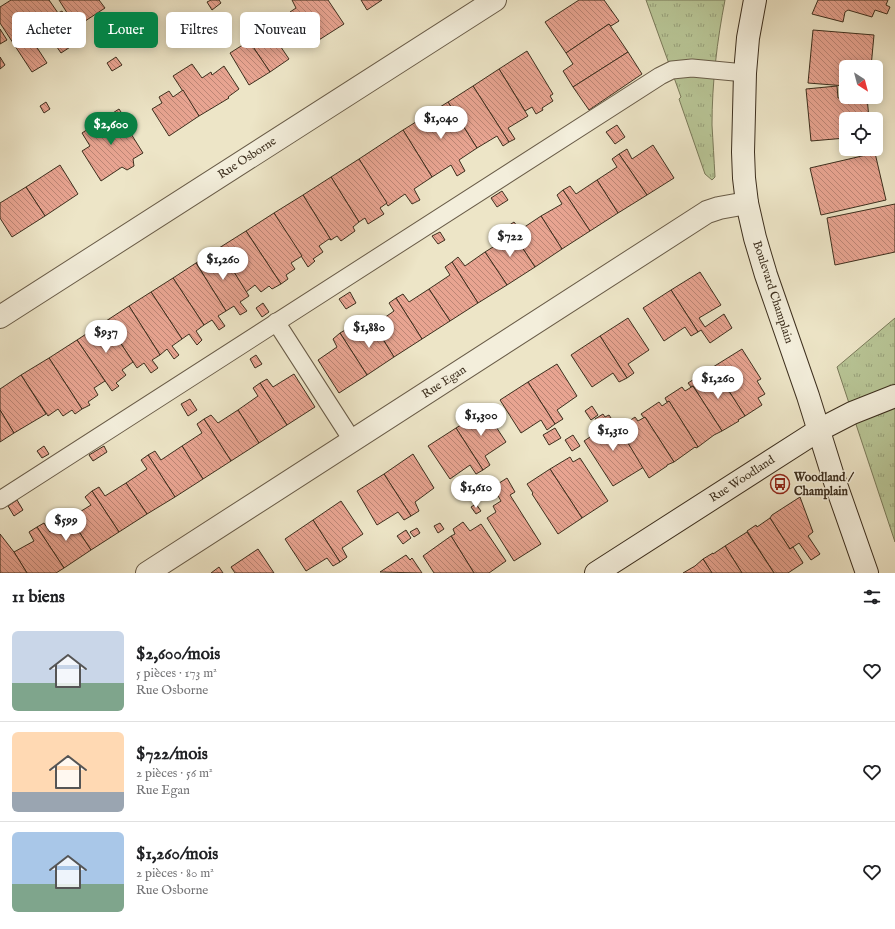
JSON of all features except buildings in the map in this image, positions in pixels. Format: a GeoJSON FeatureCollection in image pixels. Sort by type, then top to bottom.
{"type":"FeatureCollection","features":[{"type":"Feature","properties":{"kind":"street","name":"Rue Osborne"},"geometry":{"type":"LineString","coordinates":[[0,317],[495,0]]}},
{"type":"Feature","properties":{"kind":"street","name":"Boulevard Champlain"},"geometry":{"type":"LineString","coordinates":[[755,0],[744,73],[743,152],[747,203],[754,238],[766,275],[819,430],[833,476],[868,573]]}},
{"type":"Feature","properties":{"kind":"street","name":"Rue Egan"},"geometry":{"type":"LineString","coordinates":[[147,573],[707,212],[719,208],[747,203]]}},
{"type":"Feature","properties":{"kind":"street","name":"Rue Woodland"},"geometry":{"type":"LineString","coordinates":[[596,573],[819,430],[852,413],[895,396]]}},
{"type":"Feature","properties":{"kind":"lane"},"geometry":{"type":"LineString","coordinates":[[0,500],[660,76],[672,70],[692,68],[744,73]]}},
{"type":"Feature","properties":{"kind":"lane"},"geometry":{"type":"LineString","coordinates":[[276,322],[352,440]]}},
{"type":"Feature","properties":{"kind":"green space"},"geometry":{"type":"Polygon","coordinates":[[[646,0],[725,0],[717,46],[714,78],[712,125],[715,177],[712,180],[705,174],[679,99],[681,97],[646,0]]]}},
{"type":"Feature","properties":{"kind":"green space"},"geometry":{"type":"Polygon","coordinates":[[[895,318],[895,542],[837,367],[895,318]]]}},
{"type":"Feature","properties":{"kind":"place","name":"Woodland / Champlain"},"geometry":{"type":"Point","coordinates":[780,484]}}]}
